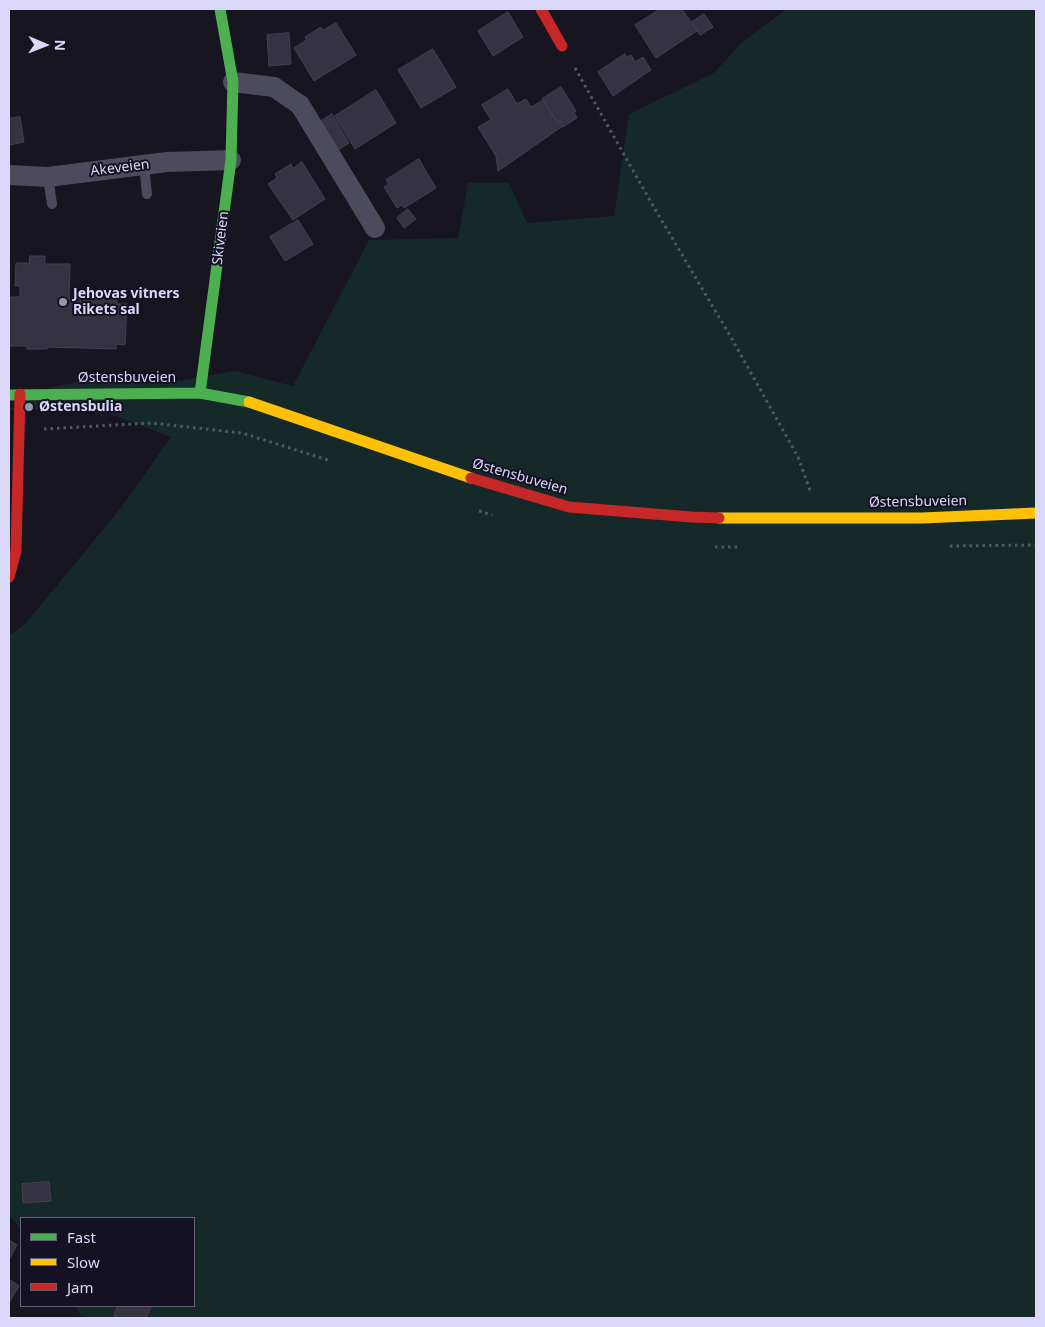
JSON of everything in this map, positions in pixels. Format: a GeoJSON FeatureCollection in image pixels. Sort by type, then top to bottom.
{"type":"FeatureCollection","features":[{"type":"Feature","properties":{"kind":"main road","name":"Skiveien"},"geometry":{"type":"LineString","coordinates":[[200,392],[231,160],[233,82],[220,9]]}},
{"type":"Feature","properties":{"kind":"main road"},"geometry":{"type":"LineString","coordinates":[[541,9],[562,46]]}},
{"type":"Feature","properties":{"kind":"main road","name":"Østensbuveien"},"geometry":{"type":"LineString","coordinates":[[14,394],[200,392],[252,402],[456,474],[569,507],[691,517],[922,518],[1036,513]]}},
{"type":"Feature","properties":{"kind":"main road"},"geometry":{"type":"LineString","coordinates":[[9,577],[16,551],[14,394]]}},
{"type":"Feature","properties":{"kind":"street"},"geometry":{"type":"LineString","coordinates":[[233,82],[274,87],[300,105],[375,228]]}},
{"type":"Feature","properties":{"kind":"street","name":"Akeveien"},"geometry":{"type":"LineString","coordinates":[[9,175],[48,177],[167,162],[231,160]]}},
{"type":"Feature","properties":{"kind":"lane"},"geometry":{"type":"LineString","coordinates":[[144,165],[147,194]]}},
{"type":"Feature","properties":{"kind":"lane"},"geometry":{"type":"LineString","coordinates":[[48,177],[52,204]]}},
{"type":"Feature","properties":{"kind":"path"},"geometry":{"type":"LineString","coordinates":[[562,46],[732,339],[798,458],[820,518]]}},
{"type":"Feature","properties":{"kind":"green space"},"geometry":{"type":"Polygon","coordinates":[[[787,9],[1036,9],[1036,1318],[82,1318],[76,1307],[195,1307],[195,1217],[20,1217],[20,1228],[9,1215],[9,636],[26,623],[120,509],[171,437],[98,409],[9,410],[48,388],[88,380],[160,384],[235,371],[293,386],[369,240],[458,238],[468,183],[509,183],[527,223],[614,216],[629,114],[714,73],[741,43],[787,9]]]}},
{"type":"Feature","properties":{"kind":"building"},"geometry":{"type":"Polygon","coordinates":[[[661,9],[682,9],[697,31],[656,58],[635,25],[661,9]]]}},
{"type":"Feature","properties":{"kind":"building"},"geometry":{"type":"Polygon","coordinates":[[[508,12],[523,37],[493,56],[478,31],[508,12]]]}},
{"type":"Feature","properties":{"kind":"building"},"geometry":{"type":"Polygon","coordinates":[[[704,14],[713,27],[700,35],[692,22],[704,14]]]}},
{"type":"Feature","properties":{"kind":"building"},"geometry":{"type":"Polygon","coordinates":[[[336,23],[356,55],[314,81],[294,48],[307,40],[305,37],[321,27],[323,30],[336,23]]]}},
{"type":"Feature","properties":{"kind":"building"},"geometry":{"type":"Polygon","coordinates":[[[289,33],[291,64],[269,66],[267,35],[289,33]]]}},
{"type":"Feature","properties":{"kind":"building"},"geometry":{"type":"Polygon","coordinates":[[[433,49],[456,87],[421,108],[398,70],[433,49]]]}},
{"type":"Feature","properties":{"kind":"building"},"geometry":{"type":"Polygon","coordinates":[[[625,54],[627,57],[631,55],[635,62],[643,57],[651,70],[613,96],[598,72],[625,54]]]}},
{"type":"Feature","properties":{"kind":"building"},"geometry":{"type":"Polygon","coordinates":[[[561,87],[576,111],[574,112],[577,118],[563,127],[560,121],[558,123],[542,99],[561,87]]]}},
{"type":"Feature","properties":{"kind":"building"},"geometry":{"type":"Polygon","coordinates":[[[508,89],[517,104],[526,99],[531,107],[543,100],[558,123],[560,121],[563,126],[498,171],[496,156],[478,127],[491,120],[482,105],[508,89]]]}},
{"type":"Feature","properties":{"kind":"building"},"geometry":{"type":"Polygon","coordinates":[[[376,90],[396,123],[355,149],[335,116],[376,90]]]}},
{"type":"Feature","properties":{"kind":"building"},"geometry":{"type":"Polygon","coordinates":[[[332,114],[349,143],[332,154],[314,126],[332,114]]]}},
{"type":"Feature","properties":{"kind":"building"},"geometry":{"type":"Polygon","coordinates":[[[20,117],[24,142],[9,145],[9,119],[20,117]]]}},
{"type":"Feature","properties":{"kind":"building"},"geometry":{"type":"Polygon","coordinates":[[[419,159],[436,188],[404,208],[402,205],[397,208],[384,187],[389,184],[386,180],[419,159]]]}},
{"type":"Feature","properties":{"kind":"building"},"geometry":{"type":"Polygon","coordinates":[[[302,162],[325,199],[293,220],[268,184],[277,178],[275,174],[291,164],[293,168],[302,162]]]}},
{"type":"Feature","properties":{"kind":"building"},"geometry":{"type":"Polygon","coordinates":[[[408,209],[416,219],[404,228],[397,218],[408,209]]]}},
{"type":"Feature","properties":{"kind":"building"},"geometry":{"type":"Polygon","coordinates":[[[298,220],[313,244],[285,261],[270,237],[298,220]]]}},
{"type":"Feature","properties":{"kind":"building","name":"Jehovas vitners Rikets sal"},"geometry":{"type":"Polygon","coordinates":[[[30,256],[45,256],[45,264],[70,264],[69,298],[117,300],[117,304],[127,304],[125,345],[116,344],[116,349],[47,347],[47,349],[27,349],[27,346],[9,346],[9,297],[20,297],[20,286],[15,286],[16,263],[29,263],[30,256]]]}},
{"type":"Feature","properties":{"kind":"building"},"geometry":{"type":"Polygon","coordinates":[[[49,1182],[51,1201],[23,1203],[22,1184],[49,1182]]]}},
{"type":"Feature","properties":{"kind":"building"},"geometry":{"type":"Polygon","coordinates":[[[9,1240],[17,1245],[9,1260],[9,1240]]]}},
{"type":"Feature","properties":{"kind":"building"},"geometry":{"type":"Polygon","coordinates":[[[9,1279],[19,1286],[9,1303],[9,1279]]]}},
{"type":"Feature","properties":{"kind":"building"},"geometry":{"type":"Polygon","coordinates":[[[118,1307],[151,1307],[146,1318],[120,1318],[114,1316],[118,1307]]]}},
{"type":"Feature","properties":{"kind":"traffic: fast"},"geometry":{"type":"LineString","coordinates":[[200,393],[231,160],[233,82],[220,9]]}},
{"type":"Feature","properties":{"kind":"traffic: fast"},"geometry":{"type":"LineString","coordinates":[[9,395],[200,393],[249,402]]}},
{"type":"Feature","properties":{"kind":"traffic: slow"},"geometry":{"type":"LineString","coordinates":[[249,402],[471,478]]}},
{"type":"Feature","properties":{"kind":"traffic: slow"},"geometry":{"type":"LineString","coordinates":[[719,518],[922,518],[1036,513]]}},
{"type":"Feature","properties":{"kind":"traffic: jam"},"geometry":{"type":"LineString","coordinates":[[541,9],[562,46]]}},
{"type":"Feature","properties":{"kind":"traffic: jam"},"geometry":{"type":"LineString","coordinates":[[9,577],[16,551],[20,394]]}},
{"type":"Feature","properties":{"kind":"traffic: jam"},"geometry":{"type":"LineString","coordinates":[[471,478],[569,507],[719,518]]}},
{"type":"Feature","properties":{"kind":"place","name":"Jehovas vitners Rikets sal"},"geometry":{"type":"Point","coordinates":[63,302]}},
{"type":"Feature","properties":{"kind":"place","name":"Østensbulia"},"geometry":{"type":"Point","coordinates":[29,407]}}]}
